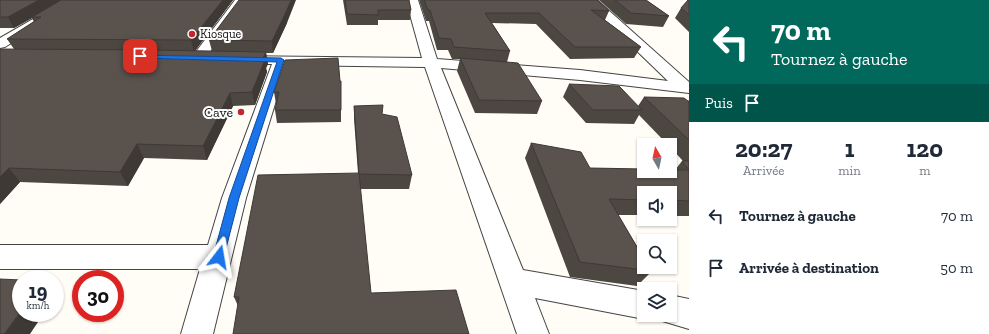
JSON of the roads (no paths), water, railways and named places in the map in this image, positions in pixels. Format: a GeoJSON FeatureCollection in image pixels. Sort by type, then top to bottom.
{"type":"FeatureCollection","features":[{"type":"Feature","properties":{"kind":"street"},"geometry":{"type":"LineString","coordinates":[[3,52],[74,0]]}},
{"type":"Feature","properties":{"kind":"street"},"geometry":{"type":"LineString","coordinates":[[241,0],[205,57],[431,63],[580,75],[687,87]]}},
{"type":"Feature","properties":{"kind":"street"},"geometry":{"type":"LineString","coordinates":[[412,0],[431,63],[533,334]]}},
{"type":"Feature","properties":{"kind":"street"},"geometry":{"type":"LineString","coordinates":[[590,0],[687,87]]}},
{"type":"Feature","properties":{"kind":"street"},"geometry":{"type":"LineString","coordinates":[[197,334],[234,198],[281,60]]}},
{"type":"Feature","properties":{"kind":"street"},"geometry":{"type":"LineString","coordinates":[[0,257],[219,257]]}},
{"type":"Feature","properties":{"kind":"street"},"geometry":{"type":"LineString","coordinates":[[513,281],[637,304]]}},
{"type":"Feature","properties":{"kind":"street"},"geometry":{"type":"LineString","coordinates":[[677,311],[689,314]]}},
{"type":"Feature","properties":{"kind":"place","name":"Kiosque"},"geometry":{"type":"Point","coordinates":[192,34]}},
{"type":"Feature","properties":{"kind":"place","name":"Cave"},"geometry":{"type":"Point","coordinates":[241,112]}}]}
